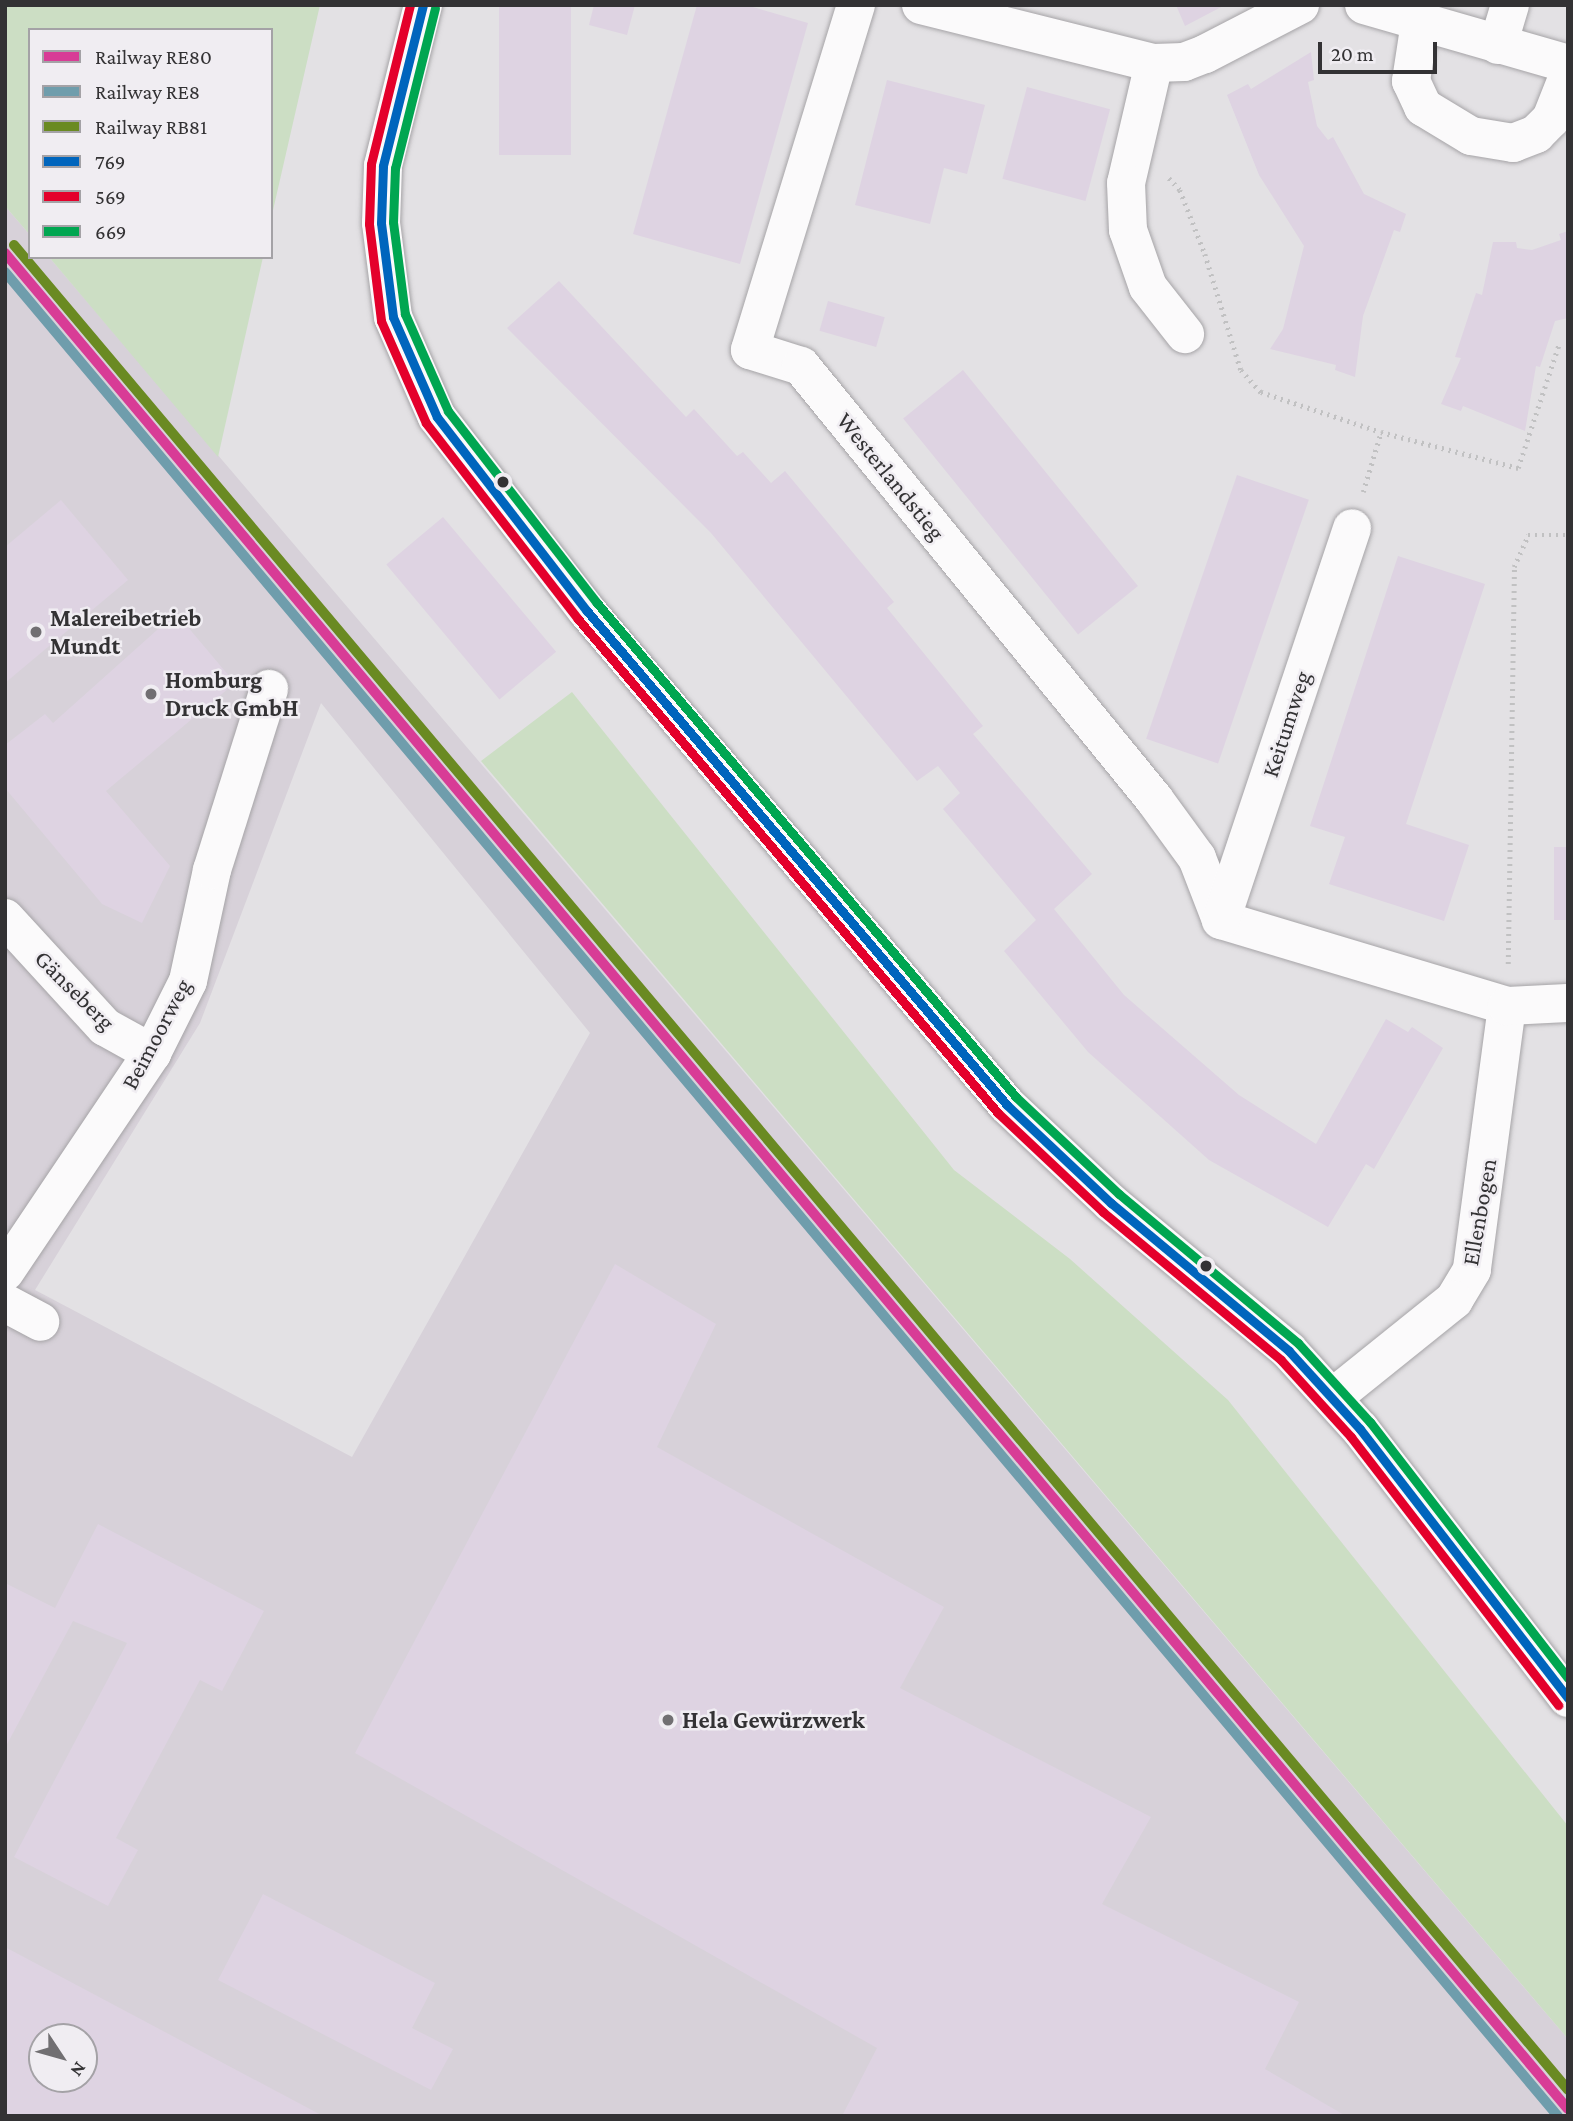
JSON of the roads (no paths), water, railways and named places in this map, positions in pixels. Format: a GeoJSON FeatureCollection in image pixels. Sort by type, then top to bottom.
{"type":"FeatureCollection","features":[{"type":"Feature","properties":{"kind":"street"},"geometry":{"type":"LineString","coordinates":[[423,5],[383,166],[381,223],[393,317],[437,416],[587,611],[1007,1105],[1111,1203],[1289,1351],[1332,1398],[1568,1698]]}},
{"type":"Feature","properties":{"kind":"street","name":"Westerlandstieg"},"geometry":{"type":"LineString","coordinates":[[856,5],[750,350],[801,366],[1154,799],[1197,858],[1221,920]]}},
{"type":"Feature","properties":{"kind":"street"},"geometry":{"type":"LineString","coordinates":[[920,5],[1154,62],[1184,62],[1205,54],[1300,5]]}},
{"type":"Feature","properties":{"kind":"street"},"geometry":{"type":"LineString","coordinates":[[1364,5],[1568,64]]}},
{"type":"Feature","properties":{"kind":"street"},"geometry":{"type":"LineString","coordinates":[[1498,45],[1510,5]]}},
{"type":"Feature","properties":{"kind":"street"},"geometry":{"type":"LineString","coordinates":[[1420,22],[1411,81],[1423,107],[1471,136],[1513,143],[1535,134],[1550,119],[1568,76]]}},
{"type":"Feature","properties":{"kind":"street"},"geometry":{"type":"LineString","coordinates":[[1154,62],[1126,183],[1128,230],[1148,287],[1185,334]]}},
{"type":"Feature","properties":{"kind":"street","name":"Keitumweg"},"geometry":{"type":"LineString","coordinates":[[1221,920],[1352,528]]}},
{"type":"Feature","properties":{"kind":"street","name":"Beimoorweg"},"geometry":{"type":"LineString","coordinates":[[5,1272],[152,1053],[188,981],[212,870],[269,689]]}},
{"type":"Feature","properties":{"kind":"street","name":"Gänseberg"},"geometry":{"type":"LineString","coordinates":[[5,918],[105,1027],[152,1053]]}},
{"type":"Feature","properties":{"kind":"street"},"geometry":{"type":"LineString","coordinates":[[1221,920],[1507,1006],[1568,1003]]}},
{"type":"Feature","properties":{"kind":"street","name":"Ellenbogen"},"geometry":{"type":"LineString","coordinates":[[1332,1398],[1454,1300],[1472,1270],[1507,1006]]}},
{"type":"Feature","properties":{"kind":"street"},"geometry":{"type":"LineString","coordinates":[[5,1303],[40,1322]]}},
{"type":"Feature","properties":{"kind":"rail line","name":"RB81"},"geometry":{"type":"LineString","coordinates":[[14,245],[1568,2090]]}},
{"type":"Feature","properties":{"kind":"rail line","name":"RE80"},"geometry":{"type":"LineString","coordinates":[[5,253],[1568,2109]]}},
{"type":"Feature","properties":{"kind":"rail line","name":"RE8"},"geometry":{"type":"LineString","coordinates":[[5,272],[1558,2116]]}},
{"type":"Feature","properties":{"kind":"place","name":"Malereibetrieb Mundt"},"geometry":{"type":"Point","coordinates":[36,632]}},
{"type":"Feature","properties":{"kind":"place","name":"Homburg Druck GmbH"},"geometry":{"type":"Point","coordinates":[151,694]}},
{"type":"Feature","properties":{"kind":"place","name":"Hela Gewürzwerk"},"geometry":{"type":"Point","coordinates":[668,1720]}}]}
